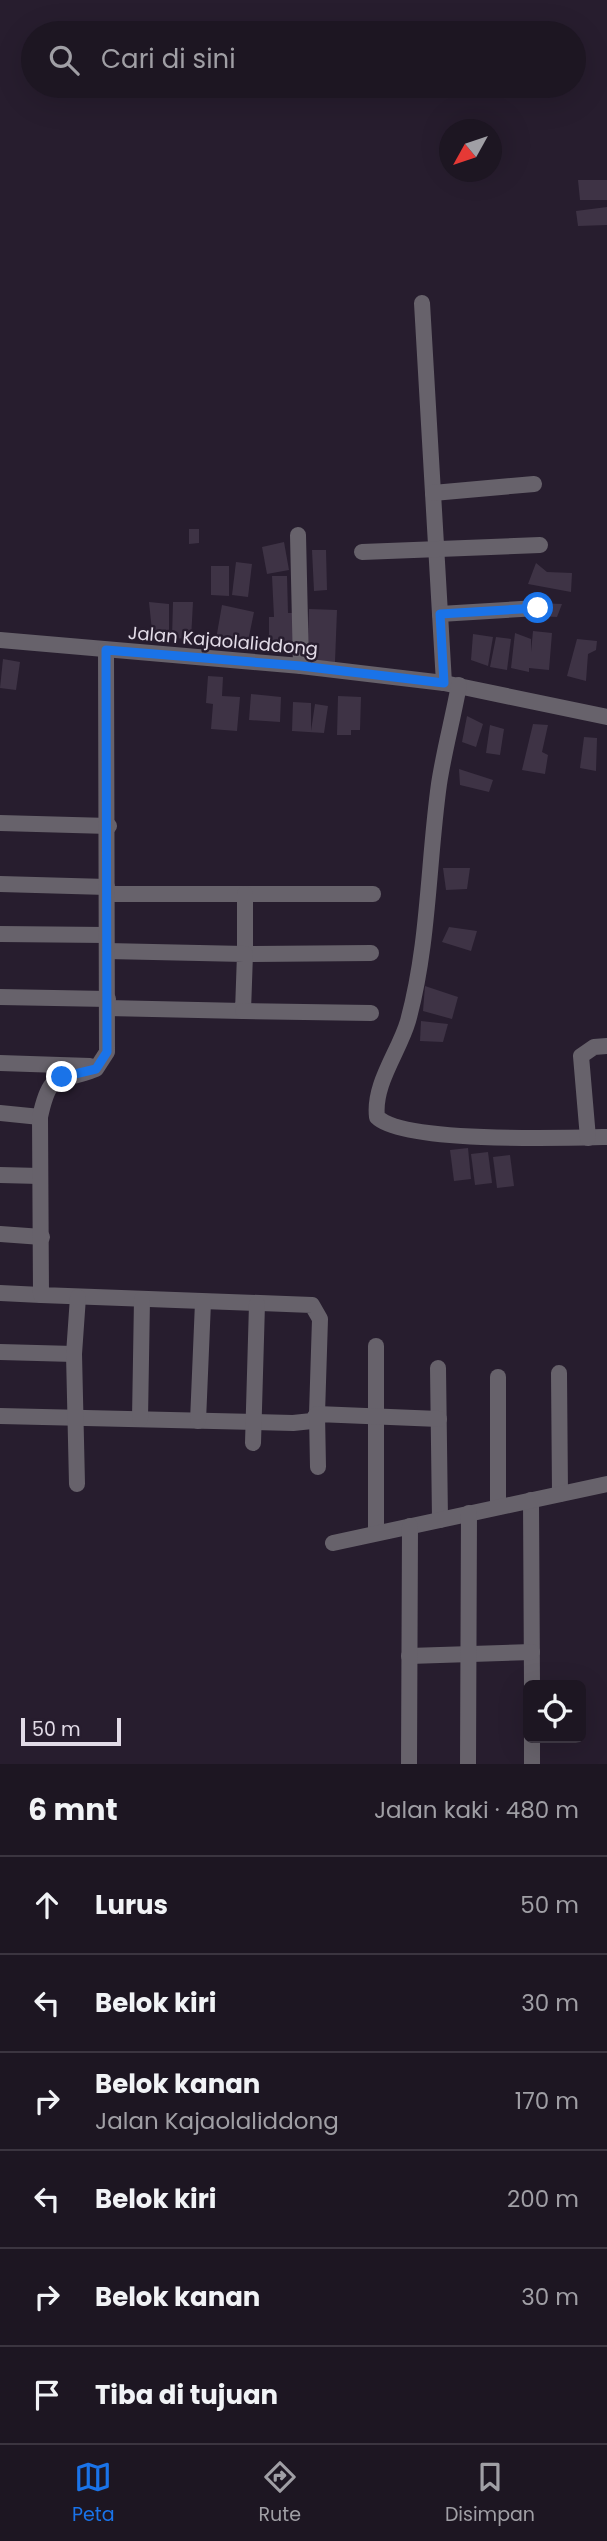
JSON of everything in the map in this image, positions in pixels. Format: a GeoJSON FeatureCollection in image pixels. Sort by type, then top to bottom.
{"type":"FeatureCollection","features":[{"type":"Feature","properties":{"kind":"street"},"geometry":{"type":"LineString","coordinates":[[422,303],[440,614],[452,684],[439,783],[429,908],[412,1002],[403,1035],[383,1081],[377,1117],[394,1126],[480,1137],[607,1137]]}},
{"type":"Feature","properties":{"kind":"street"},"geometry":{"type":"LineString","coordinates":[[433,493],[534,484]]}},
{"type":"Feature","properties":{"kind":"street"},"geometry":{"type":"LineString","coordinates":[[298,535],[301,666]]}},
{"type":"Feature","properties":{"kind":"street"},"geometry":{"type":"LineString","coordinates":[[362,552],[540,545]]}},
{"type":"Feature","properties":{"kind":"street"},"geometry":{"type":"LineString","coordinates":[[440,614],[538,608]]}},
{"type":"Feature","properties":{"kind":"street","name":"Jalan Kajaolaliddong"},"geometry":{"type":"LineString","coordinates":[[0,640],[301,666],[452,684],[607,717]]}},
{"type":"Feature","properties":{"kind":"street"},"geometry":{"type":"LineString","coordinates":[[41,1295],[40,1117],[44,1095],[51,1083],[62,1077],[88,1073],[99,1066],[107,1052],[109,826],[106,650]]}},
{"type":"Feature","properties":{"kind":"street"},"geometry":{"type":"LineString","coordinates":[[0,823],[109,826]]}},
{"type":"Feature","properties":{"kind":"street"},"geometry":{"type":"LineString","coordinates":[[0,884],[245,894],[373,894]]}},
{"type":"Feature","properties":{"kind":"street"},"geometry":{"type":"LineString","coordinates":[[243,1011],[245,894]]}},
{"type":"Feature","properties":{"kind":"street"},"geometry":{"type":"LineString","coordinates":[[0,934],[245,954],[371,953]]}},
{"type":"Feature","properties":{"kind":"street"},"geometry":{"type":"LineString","coordinates":[[0,997],[243,1011],[370,1013]]}},
{"type":"Feature","properties":{"kind":"street"},"geometry":{"type":"LineString","coordinates":[[588,1138],[581,1056],[594,1047],[607,1046]]}},
{"type":"Feature","properties":{"kind":"street"},"geometry":{"type":"LineString","coordinates":[[0,1063],[99,1066]]}},
{"type":"Feature","properties":{"kind":"street"},"geometry":{"type":"LineString","coordinates":[[0,1113],[40,1117]]}},
{"type":"Feature","properties":{"kind":"street"},"geometry":{"type":"LineString","coordinates":[[0,1175],[40,1176]]}},
{"type":"Feature","properties":{"kind":"street"},"geometry":{"type":"LineString","coordinates":[[0,1234],[42,1237]]}},
{"type":"Feature","properties":{"kind":"street"},"geometry":{"type":"LineString","coordinates":[[0,1293],[312,1305],[320,1319],[318,1466]]}},
{"type":"Feature","properties":{"kind":"street"},"geometry":{"type":"LineString","coordinates":[[77,1484],[74,1354],[78,1297]]}},
{"type":"Feature","properties":{"kind":"street"},"geometry":{"type":"LineString","coordinates":[[140,1419],[142,1299]]}},
{"type":"Feature","properties":{"kind":"street"},"geometry":{"type":"LineString","coordinates":[[198,1421],[203,1302]]}},
{"type":"Feature","properties":{"kind":"street"},"geometry":{"type":"LineString","coordinates":[[253,1443],[257,1304]]}},
{"type":"Feature","properties":{"kind":"street"},"geometry":{"type":"LineString","coordinates":[[376,1346],[376,1533]]}},
{"type":"Feature","properties":{"kind":"street"},"geometry":{"type":"LineString","coordinates":[[0,1352],[74,1354]]}},
{"type":"Feature","properties":{"kind":"street"},"geometry":{"type":"LineString","coordinates":[[438,1368],[440,1520]]}},
{"type":"Feature","properties":{"kind":"street"},"geometry":{"type":"LineString","coordinates":[[559,1373],[560,1494]]}},
{"type":"Feature","properties":{"kind":"street"},"geometry":{"type":"LineString","coordinates":[[498,1377],[498,1507]]}},
{"type":"Feature","properties":{"kind":"street"},"geometry":{"type":"LineString","coordinates":[[317,1414],[439,1419]]}},
{"type":"Feature","properties":{"kind":"street"},"geometry":{"type":"LineString","coordinates":[[0,1416],[293,1423],[312,1421],[317,1414]]}},
{"type":"Feature","properties":{"kind":"street"},"geometry":{"type":"LineString","coordinates":[[333,1543],[607,1484]]}},
{"type":"Feature","properties":{"kind":"street"},"geometry":{"type":"LineString","coordinates":[[531,1500],[532,1680]]}},
{"type":"Feature","properties":{"kind":"street"},"geometry":{"type":"LineString","coordinates":[[468,1764],[469,1513]]}},
{"type":"Feature","properties":{"kind":"street"},"geometry":{"type":"LineString","coordinates":[[409,1764],[410,1526]]}},
{"type":"Feature","properties":{"kind":"street"},"geometry":{"type":"LineString","coordinates":[[409,1656],[532,1652]]}},
{"type":"Feature","properties":{"kind":"street"},"geometry":{"type":"LineString","coordinates":[[532,1743],[532,1764]]}},
{"type":"Feature","properties":{"kind":"building"},"geometry":{"type":"Polygon","coordinates":[[[578,180],[607,180],[607,200],[580,200],[578,180]]]}},
{"type":"Feature","properties":{"kind":"building"},"geometry":{"type":"Polygon","coordinates":[[[607,207],[607,225],[578,226],[576,211],[607,207]]]}},
{"type":"Feature","properties":{"kind":"building"},"geometry":{"type":"Polygon","coordinates":[[[189,529],[199,529],[199,543],[189,544],[189,529]]]}},
{"type":"Feature","properties":{"kind":"building"},"geometry":{"type":"Polygon","coordinates":[[[284,542],[289,570],[267,574],[262,547],[284,542]]]}},
{"type":"Feature","properties":{"kind":"building"},"geometry":{"type":"Polygon","coordinates":[[[312,550],[326,550],[327,590],[314,591],[312,550]]]}},
{"type":"Feature","properties":{"kind":"building"},"geometry":{"type":"Polygon","coordinates":[[[236,562],[252,564],[248,597],[232,595],[236,562]]]}},
{"type":"Feature","properties":{"kind":"building"},"geometry":{"type":"Polygon","coordinates":[[[536,563],[547,572],[572,573],[571,592],[528,584],[536,563]]]}},
{"type":"Feature","properties":{"kind":"building"},"geometry":{"type":"Polygon","coordinates":[[[211,566],[229,566],[229,596],[211,595],[211,566]]]}},
{"type":"Feature","properties":{"kind":"building"},"geometry":{"type":"Polygon","coordinates":[[[272,576],[287,576],[288,613],[293,613],[294,650],[269,651],[269,617],[274,617],[272,576]]]}},
{"type":"Feature","properties":{"kind":"building"},"geometry":{"type":"Polygon","coordinates":[[[149,602],[169,604],[169,633],[152,631],[149,602]]]}},
{"type":"Feature","properties":{"kind":"building"},"geometry":{"type":"Polygon","coordinates":[[[173,602],[193,602],[191,639],[172,638],[173,602]]]}},
{"type":"Feature","properties":{"kind":"building"},"geometry":{"type":"Polygon","coordinates":[[[538,603],[562,604],[557,617],[537,616],[538,603]]]}},
{"type":"Feature","properties":{"kind":"building"},"geometry":{"type":"Polygon","coordinates":[[[222,605],[254,612],[246,651],[215,645],[222,605]]]}},
{"type":"Feature","properties":{"kind":"building"},"geometry":{"type":"Polygon","coordinates":[[[309,609],[337,610],[335,662],[307,660],[309,609]]]}},
{"type":"Feature","properties":{"kind":"building"},"geometry":{"type":"Polygon","coordinates":[[[533,631],[552,633],[549,670],[529,668],[529,672],[511,668],[515,633],[531,639],[531,652],[533,631]]]}},
{"type":"Feature","properties":{"kind":"building"},"geometry":{"type":"Polygon","coordinates":[[[473,634],[493,637],[488,666],[471,660],[473,634]]]}},
{"type":"Feature","properties":{"kind":"building"},"geometry":{"type":"Polygon","coordinates":[[[496,637],[511,639],[507,670],[490,667],[496,637]]]}},
{"type":"Feature","properties":{"kind":"building"},"geometry":{"type":"Polygon","coordinates":[[[577,639],[597,641],[596,650],[588,654],[586,681],[567,676],[577,639]]]}},
{"type":"Feature","properties":{"kind":"building"},"geometry":{"type":"Polygon","coordinates":[[[3,659],[20,662],[16,690],[0,688],[3,659]]]}},
{"type":"Feature","properties":{"kind":"building"},"geometry":{"type":"Polygon","coordinates":[[[208,676],[223,677],[222,696],[240,697],[237,731],[211,729],[213,704],[206,703],[208,676]]]}},
{"type":"Feature","properties":{"kind":"building"},"geometry":{"type":"Polygon","coordinates":[[[251,694],[281,697],[280,722],[249,720],[251,694]]]}},
{"type":"Feature","properties":{"kind":"building"},"geometry":{"type":"Polygon","coordinates":[[[338,696],[361,697],[360,730],[351,730],[351,735],[337,735],[338,696]]]}},
{"type":"Feature","properties":{"kind":"building"},"geometry":{"type":"Polygon","coordinates":[[[293,702],[311,703],[311,731],[315,704],[328,706],[324,733],[292,731],[293,702]]]}},
{"type":"Feature","properties":{"kind":"building"},"geometry":{"type":"Polygon","coordinates":[[[467,716],[483,724],[476,747],[462,742],[467,716]]]}},
{"type":"Feature","properties":{"kind":"building"},"geometry":{"type":"Polygon","coordinates":[[[533,724],[548,725],[542,752],[548,755],[545,774],[522,770],[533,724]]]}},
{"type":"Feature","properties":{"kind":"building"},"geometry":{"type":"Polygon","coordinates":[[[490,725],[504,729],[500,755],[486,753],[490,725]]]}},
{"type":"Feature","properties":{"kind":"building"},"geometry":{"type":"Polygon","coordinates":[[[584,737],[597,738],[596,771],[580,768],[584,737]]]}},
{"type":"Feature","properties":{"kind":"building"},"geometry":{"type":"Polygon","coordinates":[[[459,769],[493,780],[489,792],[460,785],[459,769]]]}},
{"type":"Feature","properties":{"kind":"building"},"geometry":{"type":"Polygon","coordinates":[[[443,868],[470,868],[467,889],[446,890],[443,868]]]}},
{"type":"Feature","properties":{"kind":"building"},"geometry":{"type":"Polygon","coordinates":[[[449,927],[477,931],[471,951],[442,942],[449,927]]]}},
{"type":"Feature","properties":{"kind":"building"},"geometry":{"type":"Polygon","coordinates":[[[425,986],[458,997],[452,1019],[423,1011],[425,986]]]}},
{"type":"Feature","properties":{"kind":"building"},"geometry":{"type":"Polygon","coordinates":[[[421,1021],[448,1024],[443,1042],[420,1041],[421,1021]]]}},
{"type":"Feature","properties":{"kind":"building"},"geometry":{"type":"Polygon","coordinates":[[[468,1148],[471,1179],[454,1181],[450,1150],[468,1148]]]}},
{"type":"Feature","properties":{"kind":"building"},"geometry":{"type":"Polygon","coordinates":[[[488,1152],[492,1183],[475,1185],[471,1154],[488,1152]]]}},
{"type":"Feature","properties":{"kind":"building"},"geometry":{"type":"Polygon","coordinates":[[[510,1155],[514,1186],[497,1188],[493,1157],[510,1155]]]}},
{"type":"Feature","properties":{"kind":"route"},"geometry":{"type":"LineString","coordinates":[[62,1077],[96,1069],[103,1063],[107,1052],[109,826],[106,650],[301,666],[444,683],[440,614],[538,608]]}}]}
